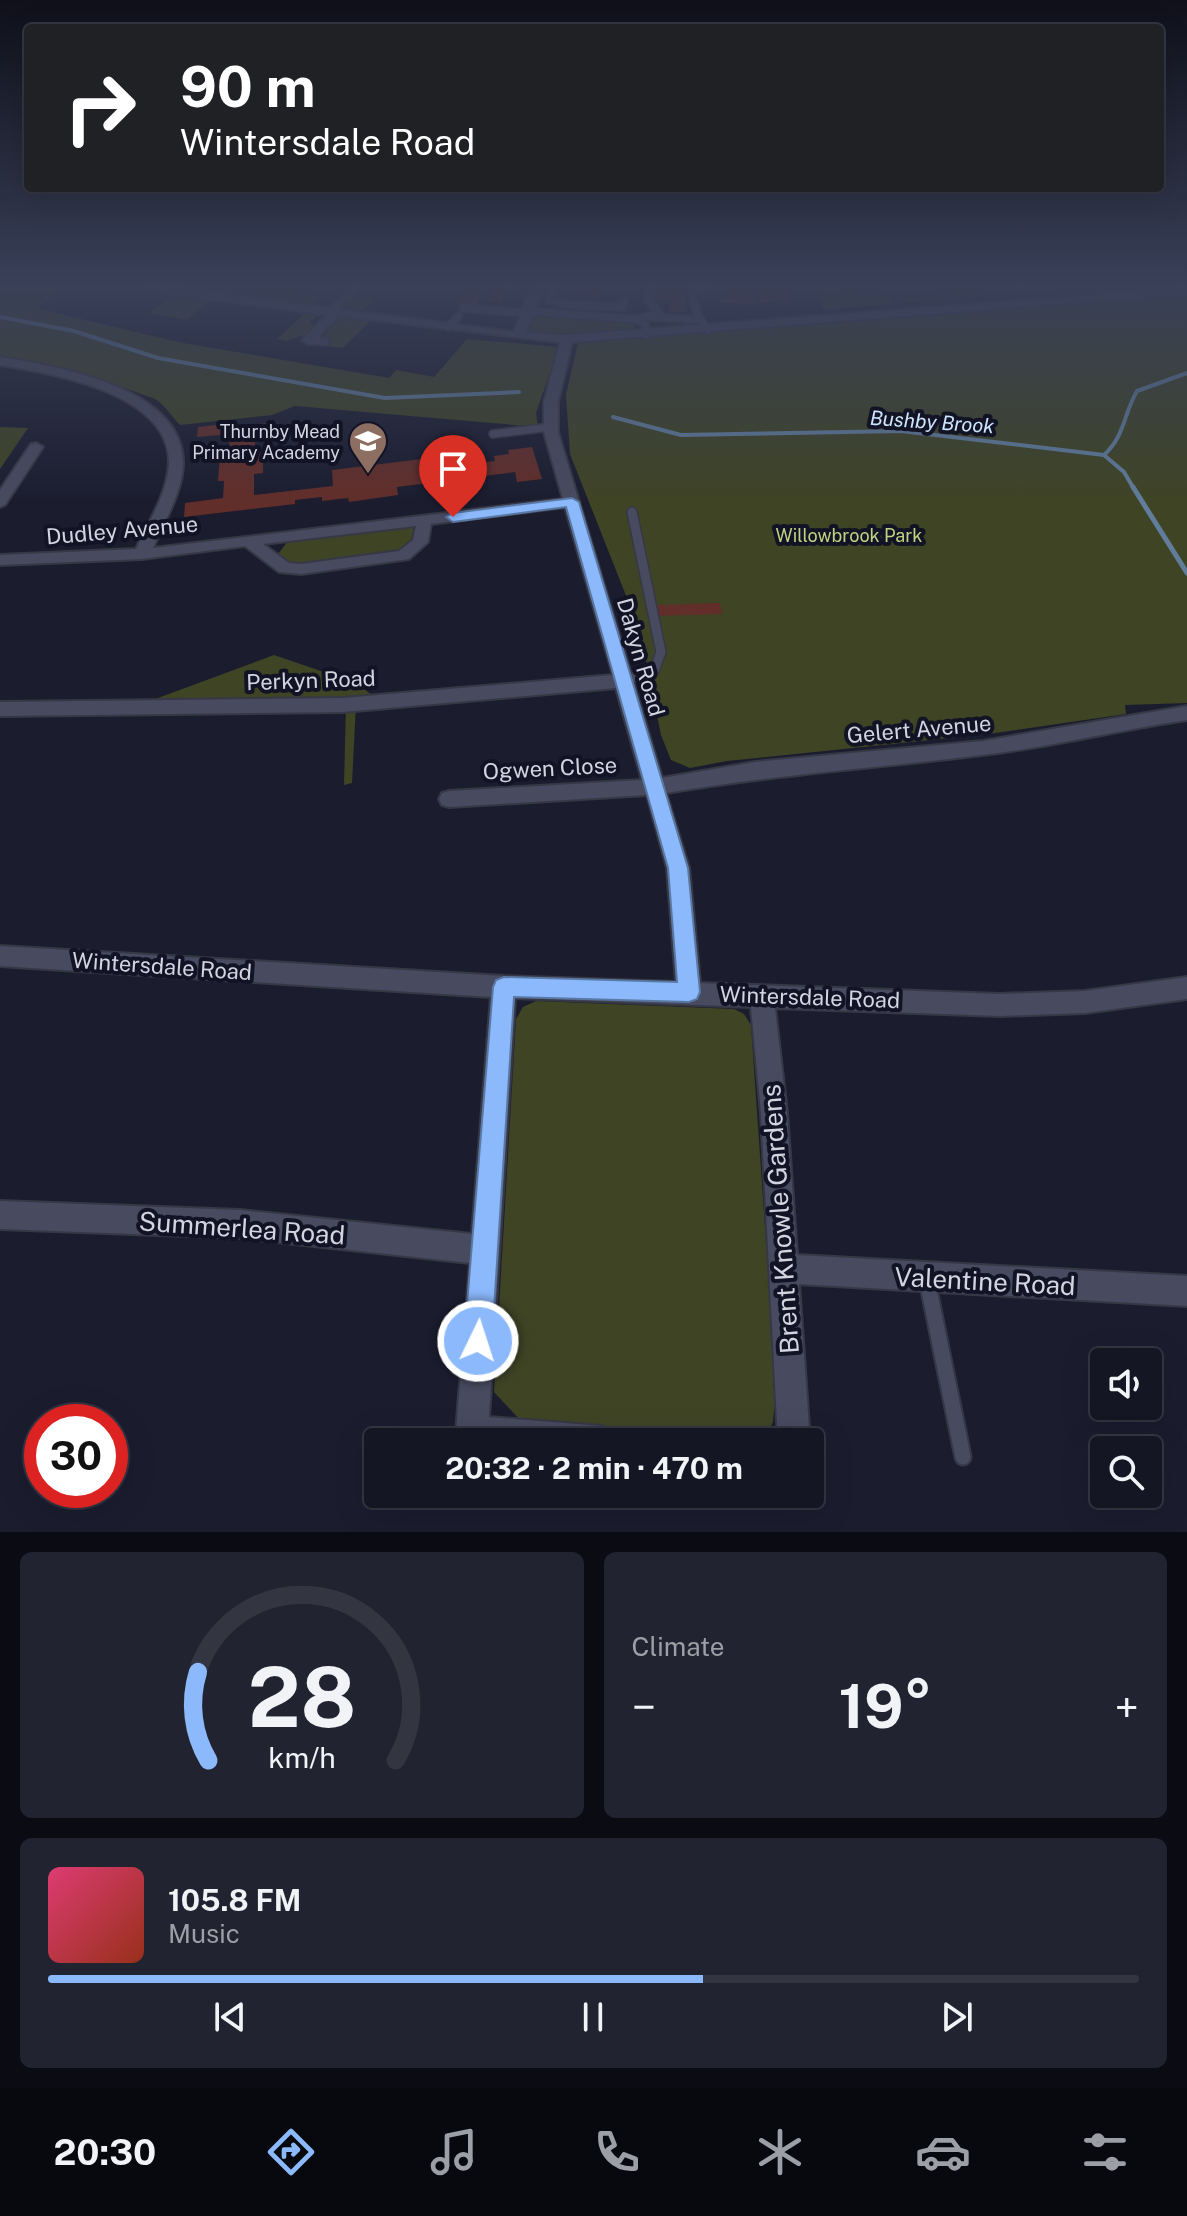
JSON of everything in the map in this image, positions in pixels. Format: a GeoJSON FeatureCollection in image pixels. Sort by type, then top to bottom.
{"type":"FeatureCollection","features":[{"type":"Feature","properties":{"kind":"street","name":"Dakyn Road"},"geometry":{"type":"LineString","coordinates":[[562,359],[552,396],[550,427],[678,868],[689,992]]}},
{"type":"Feature","properties":{"kind":"street"},"geometry":{"type":"LineString","coordinates":[[0,361],[71,377],[116,392],[145,407],[168,428],[175,444],[175,471],[142,554]]}},
{"type":"Feature","properties":{"kind":"street"},"geometry":{"type":"LineString","coordinates":[[0,502],[36,447]]}},
{"type":"Feature","properties":{"kind":"street","name":"Dudley Avenue"},"geometry":{"type":"LineString","coordinates":[[0,560],[142,554],[572,502]]}},
{"type":"Feature","properties":{"kind":"street"},"geometry":{"type":"LineString","coordinates":[[248,541],[285,568],[301,569],[403,555],[418,547],[425,532],[423,521]]}},
{"type":"Feature","properties":{"kind":"street","name":"Perkyn Road"},"geometry":{"type":"LineString","coordinates":[[0,709],[343,705],[622,681]]}},
{"type":"Feature","properties":{"kind":"street","name":"Gelert Avenue"},"geometry":{"type":"LineString","coordinates":[[655,787],[787,767],[983,748],[1187,713]]}},
{"type":"Feature","properties":{"kind":"street","name":"Ogwen Close"},"geometry":{"type":"LineString","coordinates":[[449,799],[655,787]]}},
{"type":"Feature","properties":{"kind":"street","name":"Wintersdale Road"},"geometry":{"type":"LineString","coordinates":[[0,956],[504,987],[1000,1005],[1085,1002],[1187,988]]}},
{"type":"Feature","properties":{"kind":"street"},"geometry":{"type":"LineString","coordinates":[[472,1428],[504,987]]}},
{"type":"Feature","properties":{"kind":"street","name":"Brent Knowle Gardens"},"geometry":{"type":"LineString","coordinates":[[762,997],[774,1113],[793,1428]]}},
{"type":"Feature","properties":{"kind":"street","name":"Summerlea Road"},"geometry":{"type":"LineString","coordinates":[[0,1215],[240,1224],[484,1250]]}},
{"type":"Feature","properties":{"kind":"street","name":"Valentine Road"},"geometry":{"type":"LineString","coordinates":[[784,1269],[1187,1291]]}},
{"type":"Feature","properties":{"kind":"lane"},"geometry":{"type":"LineString","coordinates":[[493,434],[550,427]]}},
{"type":"Feature","properties":{"kind":"lane"},"geometry":{"type":"LineString","coordinates":[[622,681],[651,675],[660,663],[661,652],[632,512]]}},
{"type":"Feature","properties":{"kind":"lane"},"geometry":{"type":"LineString","coordinates":[[926,1278],[963,1457]]}},
{"type":"Feature","properties":{"kind":"green space"},"geometry":{"type":"Polygon","coordinates":[[[0,359],[281,359],[389,378],[396,370],[434,377],[449,359],[555,359],[536,413],[538,427],[295,406],[272,415],[180,425],[157,400],[98,379],[36,365],[0,367],[0,359]]]}},
{"type":"Feature","properties":{"kind":"green space","name":"Willowbrook Park"},"geometry":{"type":"Polygon","coordinates":[[[574,359],[1187,359],[1187,703],[1125,705],[1126,714],[988,734],[727,761],[690,768],[671,760],[661,735],[640,631],[570,454],[566,395],[574,359]]]}},
{"type":"Feature","properties":{"kind":"green space"},"geometry":{"type":"Polygon","coordinates":[[[0,427],[28,428],[0,469],[0,427]]]}},
{"type":"Feature","properties":{"kind":"green space"},"geometry":{"type":"Polygon","coordinates":[[[411,523],[416,537],[399,553],[299,565],[289,564],[278,554],[291,537],[411,523]]]}},
{"type":"Feature","properties":{"kind":"green space"},"geometry":{"type":"Polygon","coordinates":[[[274,655],[356,683],[377,699],[131,708],[274,655]]]}},
{"type":"Feature","properties":{"kind":"green space"},"geometry":{"type":"Polygon","coordinates":[[[356,704],[352,783],[344,785],[346,705],[356,704]]]}},
{"type":"Feature","properties":{"kind":"green space"},"geometry":{"type":"Polygon","coordinates":[[[536,1001],[734,1009],[744,1014],[751,1025],[776,1387],[770,1428],[603,1428],[520,1420],[494,1392],[516,1019],[523,1007],[536,1001]]]}},
{"type":"Feature","properties":{"kind":"building"},"geometry":{"type":"Polygon","coordinates":[[[233,423],[233,427],[269,423],[269,429],[255,431],[255,452],[263,451],[263,473],[254,474],[254,495],[333,486],[332,470],[430,458],[431,462],[451,459],[453,466],[495,461],[494,456],[509,454],[508,450],[532,447],[542,479],[517,482],[515,472],[397,487],[398,495],[349,502],[348,498],[322,501],[322,497],[295,500],[295,504],[184,517],[185,503],[223,498],[224,481],[218,481],[220,454],[229,453],[230,434],[197,437],[198,427],[233,423]]]}},
{"type":"Feature","properties":{"kind":"building"},"geometry":{"type":"Polygon","coordinates":[[[720,603],[722,614],[657,616],[656,605],[720,603]]]}},
{"type":"Feature","properties":{"kind":"waterway","name":"Bushby Brook"},"geometry":{"type":"LineString","coordinates":[[166,359],[385,398],[519,392]]}},
{"type":"Feature","properties":{"kind":"waterway"},"geometry":{"type":"LineString","coordinates":[[1104,455],[1120,433],[1137,391],[1187,373]]}},
{"type":"Feature","properties":{"kind":"waterway","name":"Bushby Brook"},"geometry":{"type":"LineString","coordinates":[[613,417],[681,435],[901,431],[1104,455]]}},
{"type":"Feature","properties":{"kind":"waterway","name":"Bushby Brook"},"geometry":{"type":"LineString","coordinates":[[1104,455],[1124,472],[1134,489]]}},
{"type":"Feature","properties":{"kind":"waterway","name":"Bushby Brook"},"geometry":{"type":"LineString","coordinates":[[1133,487],[1187,573]]}},
{"type":"Feature","properties":{"kind":"place","name":"Thurnby Mead Primary Academy"},"geometry":{"type":"Point","coordinates":[368,475]}},
{"type":"Feature","properties":{"kind":"route"},"geometry":{"type":"LineString","coordinates":[[453,517],[572,502],[678,868],[689,992],[504,987],[478,1341]]}}]}
